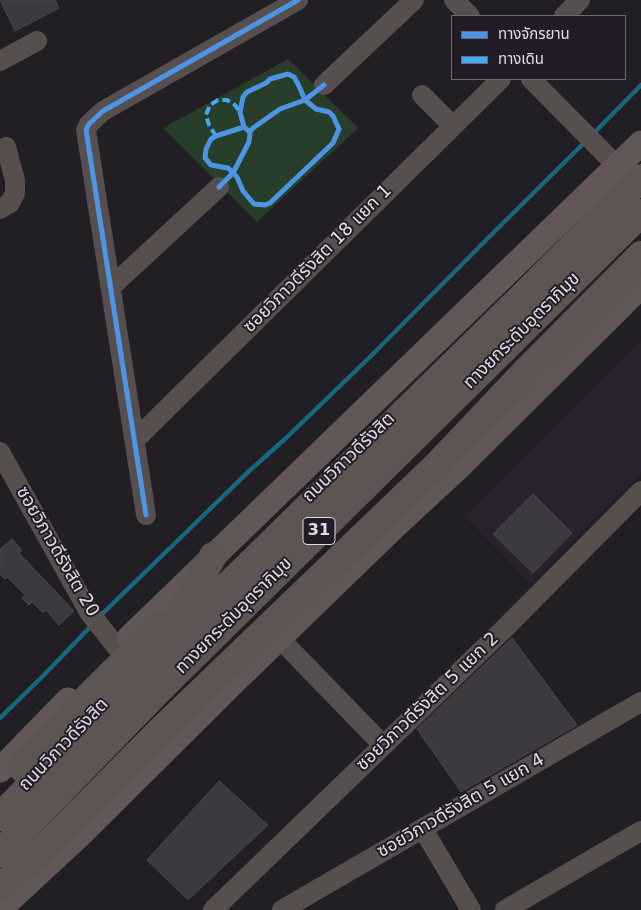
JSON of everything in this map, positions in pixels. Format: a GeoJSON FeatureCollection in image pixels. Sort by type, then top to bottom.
{"type":"FeatureCollection","features":[{"type":"Feature","properties":{"kind":"highway"},"geometry":{"type":"LineString","coordinates":[[0,791],[92,692],[635,169]]}},
{"type":"Feature","properties":{"kind":"highway","name":"ถนนวิภาวดีรังสิต"},"geometry":{"type":"LineString","coordinates":[[0,812],[166,637],[321,485],[635,169]]}},
{"type":"Feature","properties":{"kind":"highway","name":"ทางยกระดับอุตราภิมุข"},"geometry":{"type":"LineString","coordinates":[[0,817],[151,661],[526,293],[635,169]]}},
{"type":"Feature","properties":{"kind":"highway","name":"ทางยกระดับอุตราภิมุข"},"geometry":{"type":"LineString","coordinates":[[0,853],[161,688],[641,213]]}},
{"type":"Feature","properties":{"kind":"highway","name":"31"},"geometry":{"type":"LineString","coordinates":[[0,869],[641,233]]}},
{"type":"Feature","properties":{"kind":"highway"},"geometry":{"type":"LineString","coordinates":[[0,887],[39,853],[160,731],[437,465],[525,372],[641,255]]}},
{"type":"Feature","properties":{"kind":"highway"},"geometry":{"type":"LineString","coordinates":[[166,637],[213,556]]}},
{"type":"Feature","properties":{"kind":"highway"},"geometry":{"type":"LineString","coordinates":[[150,719],[234,682]]}},
{"type":"Feature","properties":{"kind":"main road","name":"ถนนวิภาวดีรังสิต"},"geometry":{"type":"LineString","coordinates":[[0,770],[118,649],[213,556],[635,169],[641,143]]}},
{"type":"Feature","properties":{"kind":"main road"},"geometry":{"type":"LineString","coordinates":[[0,909],[84,831],[234,682],[463,463],[641,286]]}},
{"type":"Feature","properties":{"kind":"street"},"geometry":{"type":"LineString","coordinates":[[146,514],[86,130],[88,124],[103,111],[298,0]]}},
{"type":"Feature","properties":{"kind":"street"},"geometry":{"type":"LineString","coordinates":[[324,85],[414,0]]}},
{"type":"Feature","properties":{"kind":"street"},"geometry":{"type":"LineString","coordinates":[[454,0],[469,15]]}},
{"type":"Feature","properties":{"kind":"street"},"geometry":{"type":"LineString","coordinates":[[565,15],[580,0]]}},
{"type":"Feature","properties":{"kind":"street"},"geometry":{"type":"LineString","coordinates":[[0,62],[37,41]]}},
{"type":"Feature","properties":{"kind":"street","name":"ซอยวิภาวดีรังสิต 18 แยก 1"},"geometry":{"type":"LineString","coordinates":[[135,440],[500,80]]}},
{"type":"Feature","properties":{"kind":"street"},"geometry":{"type":"LineString","coordinates":[[532,80],[589,138],[635,169]]}},
{"type":"Feature","properties":{"kind":"street"},"geometry":{"type":"LineString","coordinates":[[422,95],[453,126]]}},
{"type":"Feature","properties":{"kind":"street"},"geometry":{"type":"LineString","coordinates":[[0,209],[10,203],[15,193],[15,180],[6,147]]}},
{"type":"Feature","properties":{"kind":"street"},"geometry":{"type":"LineString","coordinates":[[111,287],[219,187]]}},
{"type":"Feature","properties":{"kind":"street","name":"ซอยวิภาวดีรังสิต 20"},"geometry":{"type":"LineString","coordinates":[[0,452],[96,620],[118,649]]}},
{"type":"Feature","properties":{"kind":"street","name":"ซอยวิภาวดีรังสิต 5 แยก 2"},"geometry":{"type":"LineString","coordinates":[[212,910],[505,628],[641,491]]}},
{"type":"Feature","properties":{"kind":"street"},"geometry":{"type":"LineString","coordinates":[[280,639],[383,745]]}},
{"type":"Feature","properties":{"kind":"street","name":"ซอยวิภาวดีรังสิต 5 แยก 4"},"geometry":{"type":"LineString","coordinates":[[282,910],[641,702]]}},
{"type":"Feature","properties":{"kind":"street"},"geometry":{"type":"LineString","coordinates":[[423,829],[471,910]]}},
{"type":"Feature","properties":{"kind":"street"},"geometry":{"type":"LineString","coordinates":[[505,910],[641,831]]}},
{"type":"Feature","properties":{"kind":"shaded area"},"geometry":{"type":"Polygon","coordinates":[[[641,341],[641,473],[530,583],[465,517],[641,341]]]}},
{"type":"Feature","properties":{"kind":"green space"},"geometry":{"type":"Polygon","coordinates":[[[288,59],[358,128],[257,222],[163,128],[288,59]]]}},
{"type":"Feature","properties":{"kind":"building"},"geometry":{"type":"Polygon","coordinates":[[[0,0],[55,0],[59,8],[15,31],[0,0]]]}},
{"type":"Feature","properties":{"kind":"building"},"geometry":{"type":"Polygon","coordinates":[[[533,494],[572,533],[533,573],[493,534],[533,494]]]}},
{"type":"Feature","properties":{"kind":"building"},"geometry":{"type":"Polygon","coordinates":[[[12,539],[22,550],[19,553],[74,611],[59,625],[46,610],[43,613],[32,602],[29,605],[22,598],[25,595],[7,577],[5,579],[0,574],[0,549],[12,539]]]}},
{"type":"Feature","properties":{"kind":"building"},"geometry":{"type":"Polygon","coordinates":[[[512,638],[577,725],[461,792],[417,729],[512,638]]]}},
{"type":"Feature","properties":{"kind":"building"},"geometry":{"type":"Polygon","coordinates":[[[219,781],[268,825],[188,900],[147,860],[219,781]]]}},
{"type":"Feature","properties":{"kind":"waterway"},"geometry":{"type":"LineString","coordinates":[[592,135],[641,85]]}},
{"type":"Feature","properties":{"kind":"waterway"},"geometry":{"type":"LineString","coordinates":[[99,617],[371,356],[585,142]]}},
{"type":"Feature","properties":{"kind":"waterway"},"geometry":{"type":"LineString","coordinates":[[0,718],[92,625]]}},
{"type":"Feature","properties":{"kind":"marked path"},"geometry":{"type":"LineString","coordinates":[[216,136],[209,125],[206,115],[210,105],[218,100],[227,100],[235,105],[240,112]]}},
{"type":"Feature","properties":{"kind":"cycle path"},"geometry":{"type":"LineString","coordinates":[[146,515],[86,130],[89,124],[103,111],[298,0]]}},
{"type":"Feature","properties":{"kind":"cycle path"},"geometry":{"type":"LineString","coordinates":[[244,127],[211,139],[206,149],[205,158],[211,165],[228,168],[237,177],[243,191],[254,204],[265,205],[270,203],[333,143],[339,129],[329,112],[316,109],[305,100],[294,77],[288,74],[270,79],[266,83],[247,92],[243,97],[240,112],[244,127],[250,132]]}},
{"type":"Feature","properties":{"kind":"cycle path"},"geometry":{"type":"LineString","coordinates":[[219,187],[233,173],[249,142],[250,132],[253,128],[280,109],[305,100],[324,85]]}}]}
